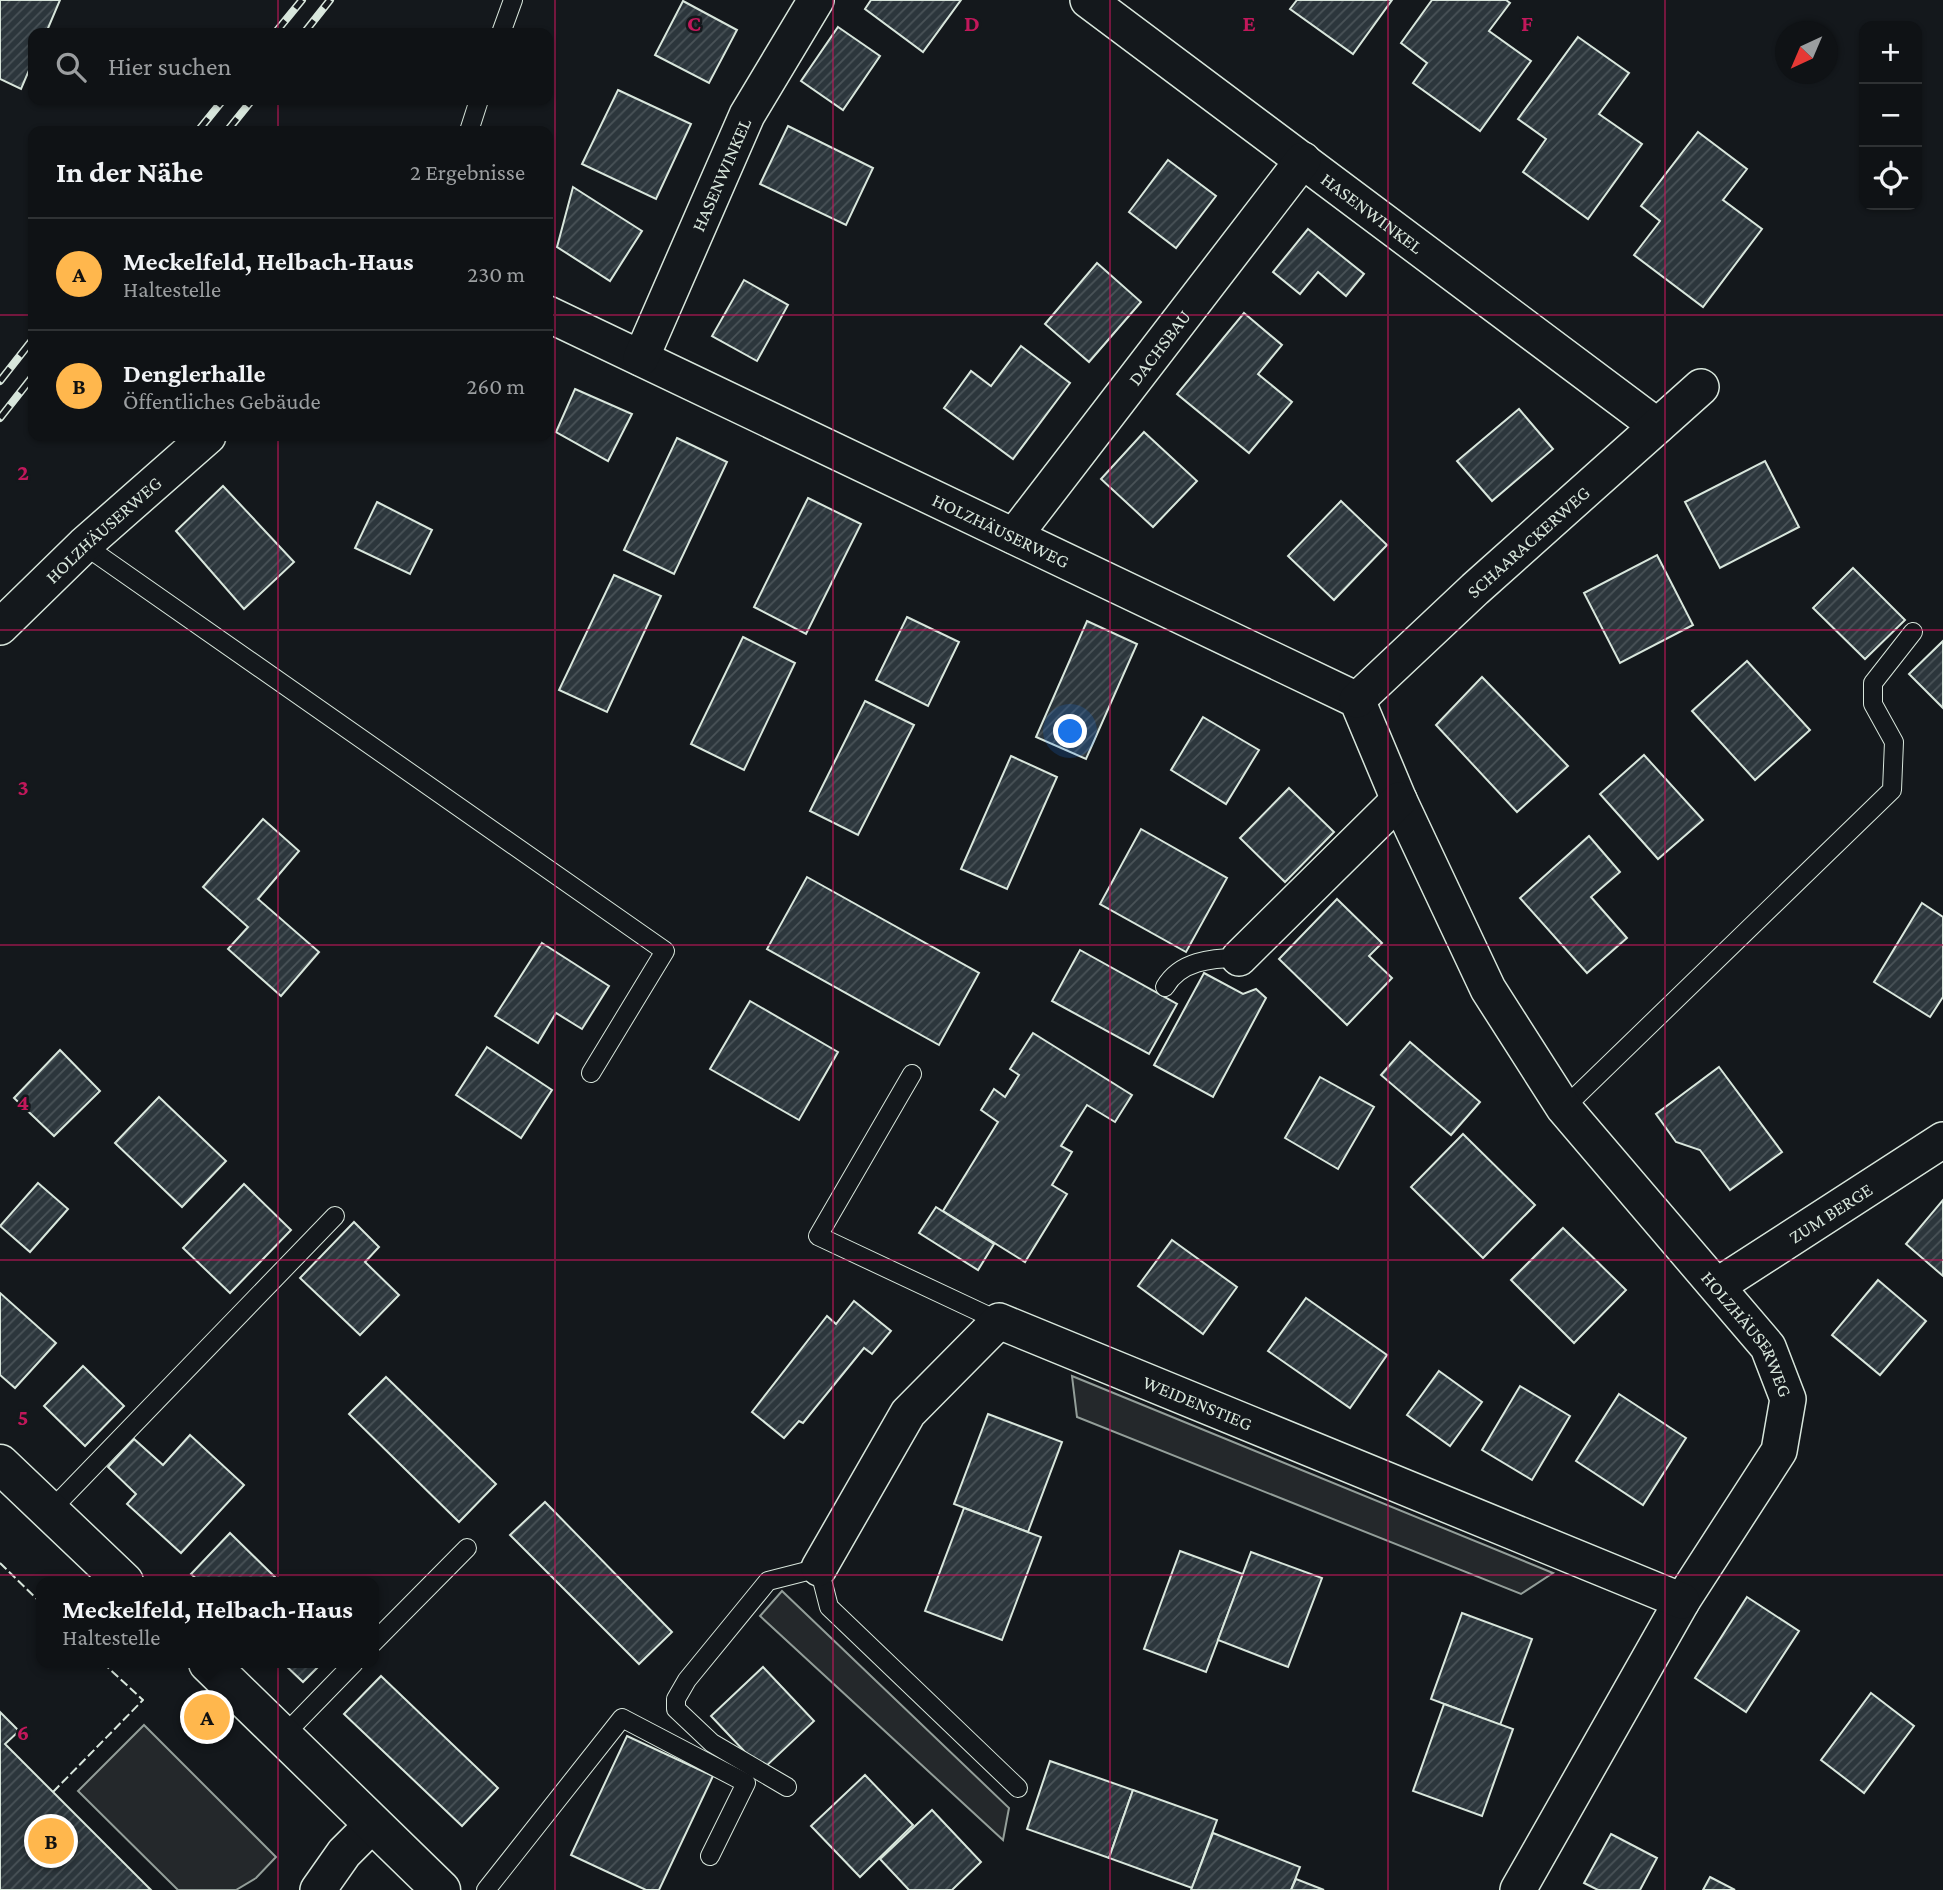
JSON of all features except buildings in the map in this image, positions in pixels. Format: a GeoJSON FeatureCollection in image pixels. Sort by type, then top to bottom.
{"type":"FeatureCollection","features":[{"type":"Feature","properties":{"kind":"main road"},"geometry":{"type":"LineString","coordinates":[[0,1464],[119,1577]]}},
{"type":"Feature","properties":{"kind":"main road"},"geometry":{"type":"LineString","coordinates":[[213,1668],[441,1890]]}},
{"type":"Feature","properties":{"kind":"street","name":"HASENWINKEL"},"geometry":{"type":"LineString","coordinates":[[641,358],[747,115],[816,0]]}},
{"type":"Feature","properties":{"kind":"street","name":"HASENWINKEL"},"geometry":{"type":"LineString","coordinates":[[1088,0],[1657,426]]}},
{"type":"Feature","properties":{"kind":"street","name":"DACHSBAU"},"geometry":{"type":"LineString","coordinates":[[1014,536],[1303,160]]}},
{"type":"Feature","properties":{"kind":"street","name":"HOLZHÄUSERWEG"},"geometry":{"type":"LineString","coordinates":[[553,316],[1357,700],[1399,800],[1488,989],[1564,1108],[1768,1347],[1788,1399],[1779,1451],[1682,1601],[1518,1890]]}},
{"type":"Feature","properties":{"kind":"street","name":"SCHAARACKERWEG"},"geometry":{"type":"LineString","coordinates":[[1357,700],[1475,589],[1701,387]]}},
{"type":"Feature","properties":{"kind":"street","name":"HOLZHÄUSERWEG"},"geometry":{"type":"LineString","coordinates":[[0,627],[84,545],[202,441]]}},
{"type":"Feature","properties":{"kind":"street"},"geometry":{"type":"LineString","coordinates":[[1239,958],[1399,800]]}},
{"type":"Feature","properties":{"kind":"street","name":"ZUM BERGE"},"geometry":{"type":"LineString","coordinates":[[1717,1286],[1943,1140]]}},
{"type":"Feature","properties":{"kind":"street"},"geometry":{"type":"LineString","coordinates":[[820,1568],[908,1413],[999,1321]]}},
{"type":"Feature","properties":{"kind":"street","name":"WEIDENSTIEG"},"geometry":{"type":"LineString","coordinates":[[999,1321],[1682,1601]]}},
{"type":"Feature","properties":{"kind":"street"},"geometry":{"type":"LineString","coordinates":[[318,1890],[344,1853],[373,1824]]}},
{"type":"Feature","properties":{"kind":"lane"},"geometry":{"type":"LineString","coordinates":[[504,28],[513,0]]}},
{"type":"Feature","properties":{"kind":"lane"},"geometry":{"type":"LineString","coordinates":[[471,126],[478,105]]}},
{"type":"Feature","properties":{"kind":"lane"},"geometry":{"type":"LineString","coordinates":[[84,545],[665,951],[591,1073]]}},
{"type":"Feature","properties":{"kind":"lane"},"geometry":{"type":"LineString","coordinates":[[1564,1108],[1892,790],[1894,742],[1873,704],[1873,683],[1913,632]]}},
{"type":"Feature","properties":{"kind":"lane"},"geometry":{"type":"LineString","coordinates":[[1165,987],[1171,976],[1192,964],[1214,958],[1239,958]]}},
{"type":"Feature","properties":{"kind":"lane"},"geometry":{"type":"LineString","coordinates":[[912,1074],[818,1236],[999,1321]]}},
{"type":"Feature","properties":{"kind":"lane"},"geometry":{"type":"LineString","coordinates":[[50,1511],[335,1216]]}},
{"type":"Feature","properties":{"kind":"lane"},"geometry":{"type":"LineString","coordinates":[[379,1637],[467,1548]]}},
{"type":"Feature","properties":{"kind":"lane"},"geometry":{"type":"LineString","coordinates":[[787,1787],[712,1743],[676,1709],[676,1699],[687,1680],[768,1581],[820,1568],[828,1607],[1018,1788]]}},
{"type":"Feature","properties":{"kind":"lane"},"geometry":{"type":"LineString","coordinates":[[284,1734],[349,1668]]}},
{"type":"Feature","properties":{"kind":"lane"},"geometry":{"type":"LineString","coordinates":[[486,1890],[622,1718],[746,1783],[710,1856]]}},
{"type":"Feature","properties":{"kind":"shaded area"},"geometry":{"type":"Polygon","coordinates":[[[1072,1376],[1553,1573],[1521,1594],[1077,1417],[1072,1376]]]}},
{"type":"Feature","properties":{"kind":"shaded area"},"geometry":{"type":"Polygon","coordinates":[[[782,1591],[1009,1808],[1003,1840],[760,1616],[782,1591]]]}},
{"type":"Feature","properties":{"kind":"shaded area"},"geometry":{"type":"Polygon","coordinates":[[[144,1725],[276,1857],[256,1878],[236,1890],[178,1890],[78,1791],[144,1725]]]}},
{"type":"Feature","properties":{"kind":"railway"},"geometry":{"type":"LineString","coordinates":[[279,28],[302,0]]}},
{"type":"Feature","properties":{"kind":"railway"},"geometry":{"type":"LineString","coordinates":[[308,28],[330,0]]}},
{"type":"Feature","properties":{"kind":"railway"},"geometry":{"type":"LineString","coordinates":[[202,126],[219,105]]}},
{"type":"Feature","properties":{"kind":"railway"},"geometry":{"type":"LineString","coordinates":[[231,126],[248,105]]}},
{"type":"Feature","properties":{"kind":"railway"},"geometry":{"type":"LineString","coordinates":[[0,381],[28,345]]}},
{"type":"Feature","properties":{"kind":"railway"},"geometry":{"type":"LineString","coordinates":[[0,418],[28,382]]}},
{"type":"Feature","properties":{"kind":"fence"},"geometry":{"type":"LineString","coordinates":[[0,1563],[36,1598]]}},
{"type":"Feature","properties":{"kind":"fence"},"geometry":{"type":"LineString","coordinates":[[53,1792],[143,1700],[108,1668]]}},
{"type":"Feature","properties":{"kind":"place","name":"Meckelfeld, Helbach-Haus"},"geometry":{"type":"Point","coordinates":[207,1717]}},
{"type":"Feature","properties":{"kind":"place","name":"Denglerhalle"},"geometry":{"type":"Point","coordinates":[51,1841]}}]}
